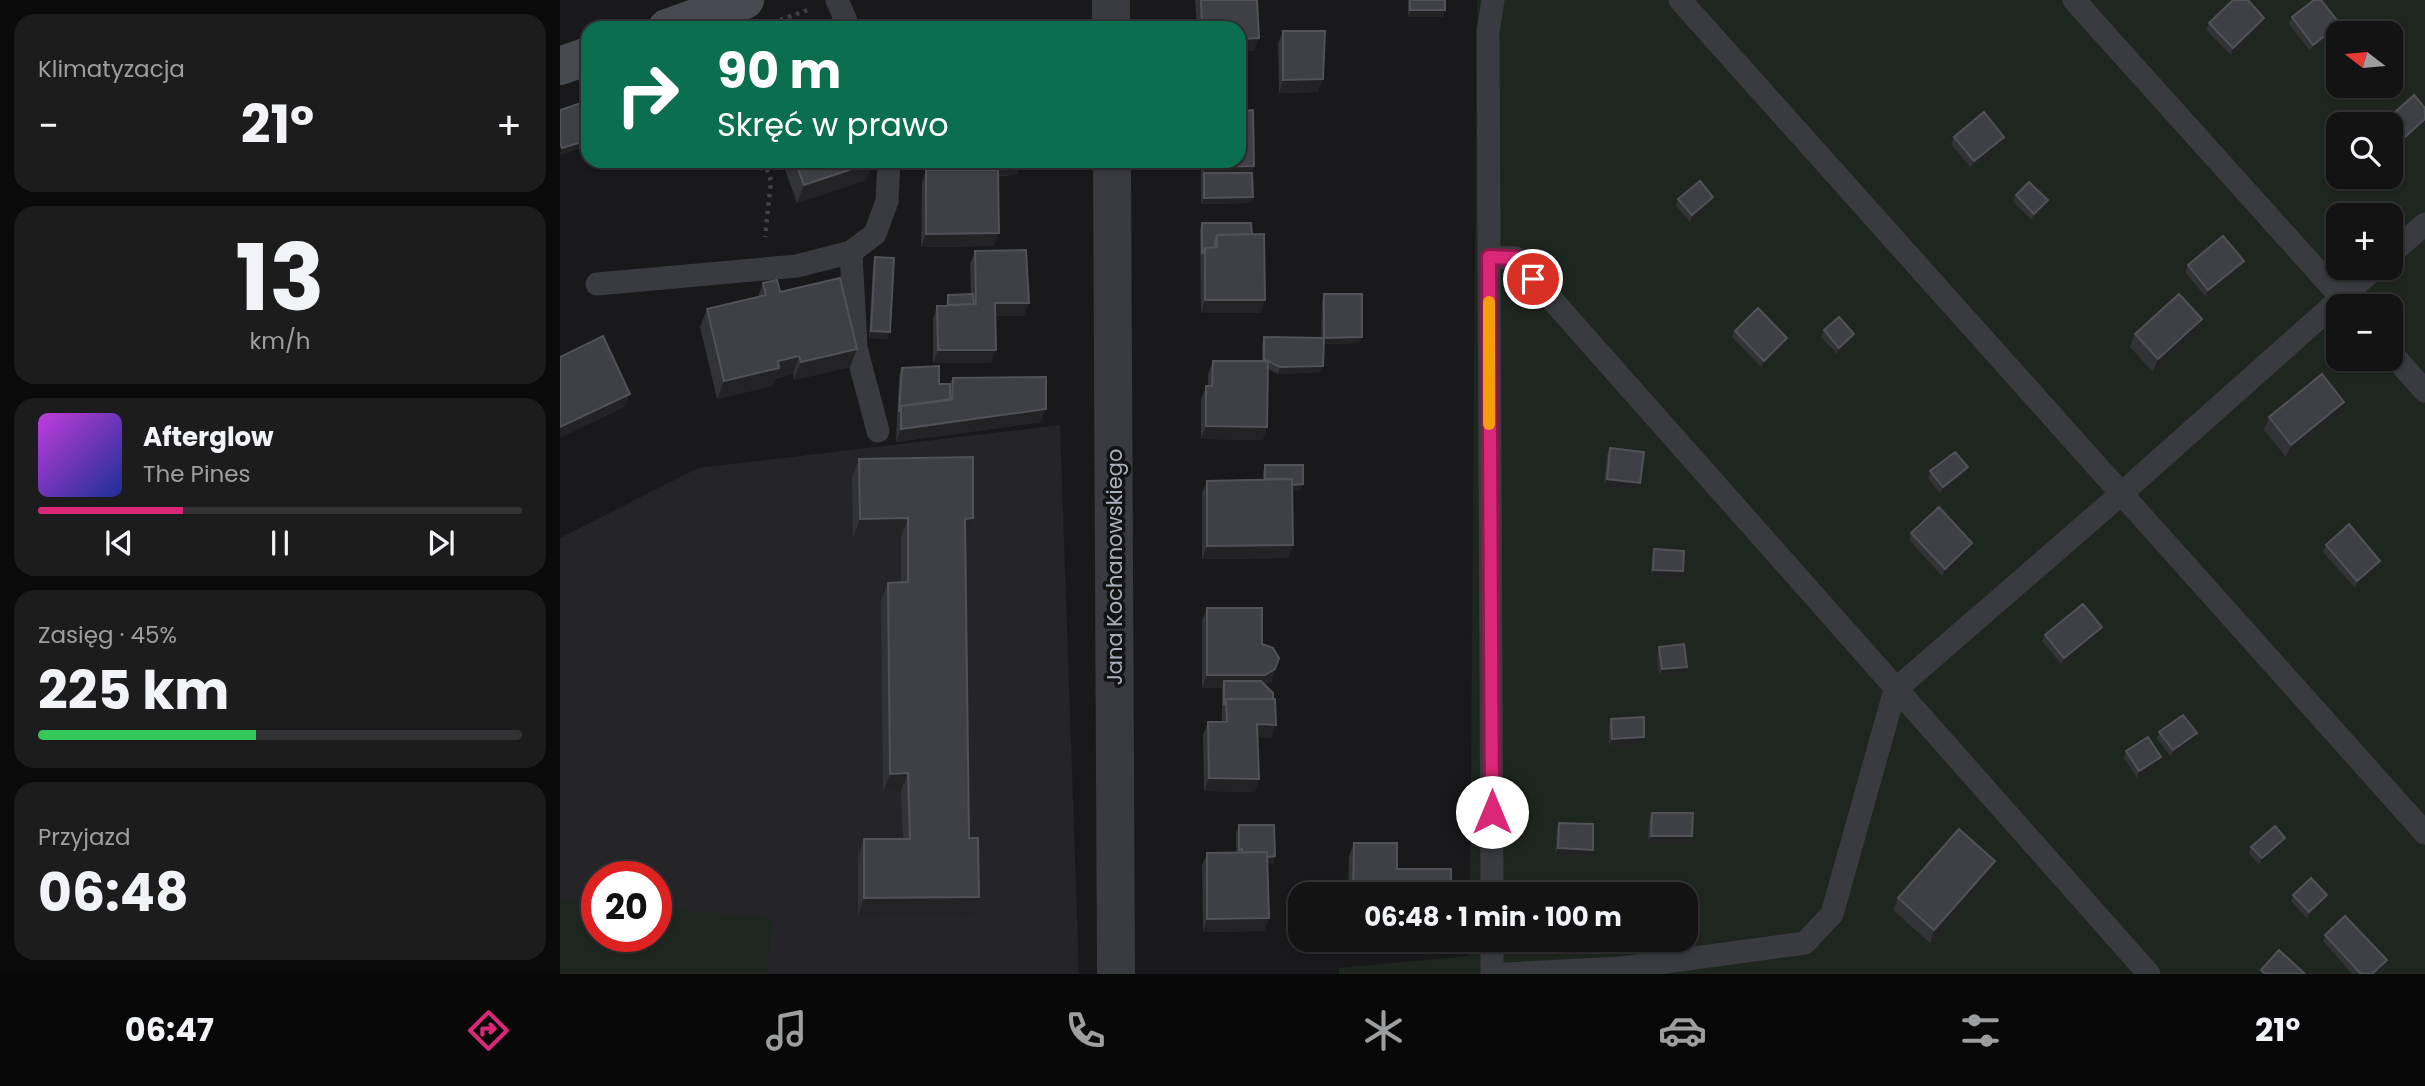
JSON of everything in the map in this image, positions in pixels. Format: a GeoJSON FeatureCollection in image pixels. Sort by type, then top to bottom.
{"type":"FeatureCollection","features":[{"type":"Feature","properties":{"kind":"street"},"geometry":{"type":"LineString","coordinates":[[1111,0],[1111,21]]}},
{"type":"Feature","properties":{"kind":"street"},"geometry":{"type":"LineString","coordinates":[[704,21],[758,11]]}},
{"type":"Feature","properties":{"kind":"street"},"geometry":{"type":"LineString","coordinates":[[560,66],[581,58]]}},
{"type":"Feature","properties":{"kind":"street","name":"Jana Kochanowskiego"},"geometry":{"type":"LineString","coordinates":[[1112,168],[1116,974]]}},
{"type":"Feature","properties":{"kind":"lane"},"geometry":{"type":"LineString","coordinates":[[838,0],[846,21]]}},
{"type":"Feature","properties":{"kind":"lane"},"geometry":{"type":"LineString","coordinates":[[1492,882],[1488,32],[1493,0]]}},
{"type":"Feature","properties":{"kind":"lane"},"geometry":{"type":"LineString","coordinates":[[1680,0],[2425,833]]}},
{"type":"Feature","properties":{"kind":"lane"},"geometry":{"type":"LineString","coordinates":[[2074,0],[2338,294]]}},
{"type":"Feature","properties":{"kind":"lane"},"geometry":{"type":"LineString","coordinates":[[597,284],[797,266],[851,252],[875,234],[887,201],[889,168]]}},
{"type":"Feature","properties":{"kind":"lane"},"geometry":{"type":"LineString","coordinates":[[2403,243],[2425,224]]}},
{"type":"Feature","properties":{"kind":"lane"},"geometry":{"type":"LineString","coordinates":[[851,252],[856,348],[878,431]]}},
{"type":"Feature","properties":{"kind":"lane"},"geometry":{"type":"LineString","coordinates":[[1489,257],[1515,258],[2149,974]]}},
{"type":"Feature","properties":{"kind":"lane"},"geometry":{"type":"LineString","coordinates":[[2352,294],[2364,280]]}},
{"type":"Feature","properties":{"kind":"lane"},"geometry":{"type":"LineString","coordinates":[[1505,974],[1622,968],[1805,943],[1832,914],[1895,690],[2326,318]]}},
{"type":"Feature","properties":{"kind":"lane"},"geometry":{"type":"LineString","coordinates":[[2403,366],[2425,391]]}},
{"type":"Feature","properties":{"kind":"lane"},"geometry":{"type":"LineString","coordinates":[[1492,952],[1492,974]]}},
{"type":"Feature","properties":{"kind":"path"},"geometry":{"type":"LineString","coordinates":[[758,11],[809,9]]}},
{"type":"Feature","properties":{"kind":"path"},"geometry":{"type":"LineString","coordinates":[[761,269],[771,181],[766,168]]}},
{"type":"Feature","properties":{"kind":"shaded area"},"geometry":{"type":"Polygon","coordinates":[[[1477,0],[2425,0],[2425,974],[1339,974],[1339,968],[1469,956],[1469,952],[1698,952],[1698,882],[1470,882],[1477,0]]]}},
{"type":"Feature","properties":{"kind":"shaded area"},"geometry":{"type":"Polygon","coordinates":[[[1060,425],[1079,974],[560,974],[560,538],[698,468],[1060,425]]]}},
{"type":"Feature","properties":{"kind":"shaded area"},"geometry":{"type":"Polygon","coordinates":[[[560,899],[581,901],[581,952],[672,952],[672,909],[772,918],[767,974],[560,974],[560,899]]]}},
{"type":"Feature","properties":{"kind":"building"},"geometry":{"type":"Polygon","coordinates":[[[1201,0],[1257,0],[1259,38],[1246,39],[1246,21],[1202,21],[1201,0]]]}},
{"type":"Feature","properties":{"kind":"building"},"geometry":{"type":"Polygon","coordinates":[[[1410,0],[1445,0],[1445,10],[1410,10],[1410,0]]]}},
{"type":"Feature","properties":{"kind":"building"},"geometry":{"type":"Polygon","coordinates":[[[2233,0],[2248,0],[2264,18],[2233,48],[2209,23],[2233,0]]]}},
{"type":"Feature","properties":{"kind":"building"},"geometry":{"type":"Polygon","coordinates":[[[2314,0],[2321,0],[2338,21],[2326,21],[2326,35],[2313,45],[2292,17],[2314,0]]]}},
{"type":"Feature","properties":{"kind":"building"},"geometry":{"type":"Polygon","coordinates":[[[1283,31],[1325,31],[1323,79],[1283,80],[1283,31]]]}},
{"type":"Feature","properties":{"kind":"building"},"geometry":{"type":"Polygon","coordinates":[[[2414,95],[2425,108],[2425,119],[2403,139],[2403,112],[2395,112],[2414,95]]]}},
{"type":"Feature","properties":{"kind":"building"},"geometry":{"type":"Polygon","coordinates":[[[581,103],[581,142],[562,148],[560,110],[581,103]]]}},
{"type":"Feature","properties":{"kind":"building"},"geometry":{"type":"Polygon","coordinates":[[[1253,110],[1254,166],[1246,166],[1246,111],[1253,110]]]}},
{"type":"Feature","properties":{"kind":"building"},"geometry":{"type":"Polygon","coordinates":[[[1984,112],[2004,137],[1974,161],[1954,137],[1984,112]]]}},
{"type":"Feature","properties":{"kind":"building"},"geometry":{"type":"Polygon","coordinates":[[[798,168],[855,168],[804,185],[798,168]]]}},
{"type":"Feature","properties":{"kind":"building"},"geometry":{"type":"Polygon","coordinates":[[[951,168],[980,168],[980,170],[951,168]]]}},
{"type":"Feature","properties":{"kind":"building"},"geometry":{"type":"Polygon","coordinates":[[[926,170],[998,170],[999,233],[926,234],[926,170]]]}},
{"type":"Feature","properties":{"kind":"building"},"geometry":{"type":"Polygon","coordinates":[[[1204,173],[1252,173],[1253,197],[1204,198],[1204,173]]]}},
{"type":"Feature","properties":{"kind":"building"},"geometry":{"type":"Polygon","coordinates":[[[1700,181],[1713,197],[1692,215],[1678,199],[1700,181]]]}},
{"type":"Feature","properties":{"kind":"building"},"geometry":{"type":"Polygon","coordinates":[[[2029,182],[2048,200],[2034,214],[2016,195],[2029,182]]]}},
{"type":"Feature","properties":{"kind":"building"},"geometry":{"type":"Polygon","coordinates":[[[1202,223],[1251,223],[1252,234],[1217,235],[1215,247],[1205,248],[1202,254],[1202,223]]]}},
{"type":"Feature","properties":{"kind":"building"},"geometry":{"type":"Polygon","coordinates":[[[1264,234],[1265,300],[1205,300],[1205,248],[1217,247],[1217,235],[1264,234]]]}},
{"type":"Feature","properties":{"kind":"building"},"geometry":{"type":"Polygon","coordinates":[[[2223,236],[2244,261],[2208,290],[2188,265],[2223,236]]]}},
{"type":"Feature","properties":{"kind":"building"},"geometry":{"type":"Polygon","coordinates":[[[1026,250],[1029,303],[995,303],[996,350],[938,350],[937,306],[976,304],[975,251],[1026,250]]]}},
{"type":"Feature","properties":{"kind":"building"},"geometry":{"type":"Polygon","coordinates":[[[875,257],[894,258],[890,332],[871,331],[875,257]]]}},
{"type":"Feature","properties":{"kind":"building"},"geometry":{"type":"Polygon","coordinates":[[[840,278],[857,349],[801,362],[799,356],[778,361],[779,368],[724,381],[707,309],[766,295],[763,283],[777,280],[780,292],[840,278]]]}},
{"type":"Feature","properties":{"kind":"building"},"geometry":{"type":"Polygon","coordinates":[[[973,294],[974,304],[948,305],[948,295],[973,294]]]}},
{"type":"Feature","properties":{"kind":"building"},"geometry":{"type":"Polygon","coordinates":[[[1324,294],[1362,294],[1362,337],[1324,338],[1324,294]]]}},
{"type":"Feature","properties":{"kind":"building"},"geometry":{"type":"Polygon","coordinates":[[[2179,294],[2202,319],[2158,359],[2135,334],[2179,294]]]}},
{"type":"Feature","properties":{"kind":"building"},"geometry":{"type":"Polygon","coordinates":[[[1758,308],[1787,338],[1764,361],[1735,331],[1758,308]]]}},
{"type":"Feature","properties":{"kind":"building"},"geometry":{"type":"Polygon","coordinates":[[[1839,317],[1854,334],[1839,348],[1824,330],[1839,317]]]}},
{"type":"Feature","properties":{"kind":"building"},"geometry":{"type":"Polygon","coordinates":[[[603,336],[630,394],[560,427],[560,357],[603,336]]]}},
{"type":"Feature","properties":{"kind":"building"},"geometry":{"type":"Polygon","coordinates":[[[1264,337],[1324,338],[1323,366],[1280,367],[1264,359],[1264,337]]]}},
{"type":"Feature","properties":{"kind":"building"},"geometry":{"type":"Polygon","coordinates":[[[1213,361],[1268,361],[1267,427],[1206,426],[1206,386],[1212,386],[1213,361]]]}},
{"type":"Feature","properties":{"kind":"building"},"geometry":{"type":"Polygon","coordinates":[[[939,366],[939,384],[950,384],[950,400],[901,406],[899,412],[902,368],[939,366]]]}},
{"type":"Feature","properties":{"kind":"building"},"geometry":{"type":"Polygon","coordinates":[[[2322,374],[2344,402],[2291,445],[2269,417],[2322,374]]]}},
{"type":"Feature","properties":{"kind":"building"},"geometry":{"type":"Polygon","coordinates":[[[1046,377],[1046,409],[901,429],[901,406],[952,399],[953,378],[1046,377]]]}},
{"type":"Feature","properties":{"kind":"building"},"geometry":{"type":"Polygon","coordinates":[[[1610,448],[1644,452],[1640,483],[1607,479],[1610,448]]]}},
{"type":"Feature","properties":{"kind":"building"},"geometry":{"type":"Polygon","coordinates":[[[1955,452],[1968,467],[1943,487],[1930,471],[1955,452]]]}},
{"type":"Feature","properties":{"kind":"building"},"geometry":{"type":"Polygon","coordinates":[[[973,457],[973,518],[965,519],[969,838],[978,838],[979,897],[864,898],[864,839],[910,839],[908,773],[890,774],[888,583],[908,582],[908,518],[860,519],[859,459],[973,457]]]}},
{"type":"Feature","properties":{"kind":"building"},"geometry":{"type":"Polygon","coordinates":[[[1265,465],[1303,465],[1303,484],[1292,485],[1292,479],[1265,479],[1265,465]]]}},
{"type":"Feature","properties":{"kind":"building"},"geometry":{"type":"Polygon","coordinates":[[[1292,479],[1293,545],[1207,546],[1207,481],[1292,479]]]}},
{"type":"Feature","properties":{"kind":"building"},"geometry":{"type":"Polygon","coordinates":[[[1939,507],[1972,543],[1945,569],[1911,533],[1939,507]]]}},
{"type":"Feature","properties":{"kind":"building"},"geometry":{"type":"Polygon","coordinates":[[[2349,524],[2380,561],[2357,581],[2326,545],[2349,524]]]}},
{"type":"Feature","properties":{"kind":"building"},"geometry":{"type":"Polygon","coordinates":[[[1654,549],[1684,551],[1683,571],[1653,570],[1654,549]]]}},
{"type":"Feature","properties":{"kind":"building"},"geometry":{"type":"Polygon","coordinates":[[[2083,604],[2102,627],[2064,658],[2045,635],[2083,604]]]}},
{"type":"Feature","properties":{"kind":"building"},"geometry":{"type":"Polygon","coordinates":[[[1207,608],[1262,608],[1262,644],[1273,648],[1279,658],[1275,669],[1265,675],[1207,675],[1207,608]]]}},
{"type":"Feature","properties":{"kind":"building"},"geometry":{"type":"Polygon","coordinates":[[[1684,644],[1687,667],[1662,669],[1659,647],[1684,644]]]}},
{"type":"Feature","properties":{"kind":"building"},"geometry":{"type":"Polygon","coordinates":[[[1224,681],[1261,681],[1273,693],[1273,699],[1226,699],[1224,705],[1224,681]]]}},
{"type":"Feature","properties":{"kind":"building"},"geometry":{"type":"Polygon","coordinates":[[[1226,699],[1275,699],[1276,725],[1257,724],[1259,779],[1209,778],[1208,722],[1227,722],[1226,699]]]}},
{"type":"Feature","properties":{"kind":"building"},"geometry":{"type":"Polygon","coordinates":[[[2183,715],[2197,733],[2173,750],[2159,732],[2183,715]]]}},
{"type":"Feature","properties":{"kind":"building"},"geometry":{"type":"Polygon","coordinates":[[[1644,717],[1644,737],[1612,739],[1611,719],[1644,717]]]}},
{"type":"Feature","properties":{"kind":"building"},"geometry":{"type":"Polygon","coordinates":[[[2148,737],[2161,757],[2139,771],[2126,751],[2148,737]]]}},
{"type":"Feature","properties":{"kind":"building"},"geometry":{"type":"Polygon","coordinates":[[[1652,813],[1693,813],[1692,836],[1651,836],[1652,813]]]}},
{"type":"Feature","properties":{"kind":"building"},"geometry":{"type":"Polygon","coordinates":[[[1559,823],[1593,824],[1593,850],[1558,848],[1559,823]]]}},
{"type":"Feature","properties":{"kind":"building"},"geometry":{"type":"Polygon","coordinates":[[[1239,825],[1274,825],[1275,856],[1267,857],[1267,852],[1239,850],[1239,825]]]}},
{"type":"Feature","properties":{"kind":"building"},"geometry":{"type":"Polygon","coordinates":[[[2275,826],[2285,838],[2262,858],[2251,847],[2275,826]]]}},
{"type":"Feature","properties":{"kind":"building"},"geometry":{"type":"Polygon","coordinates":[[[1959,829],[1995,861],[1934,930],[1898,898],[1959,829]]]}},
{"type":"Feature","properties":{"kind":"building"},"geometry":{"type":"Polygon","coordinates":[[[1354,843],[1397,843],[1397,869],[1451,869],[1451,882],[1353,882],[1354,843]]]}},
{"type":"Feature","properties":{"kind":"building"},"geometry":{"type":"Polygon","coordinates":[[[1267,852],[1269,918],[1207,919],[1207,853],[1267,852]]]}},
{"type":"Feature","properties":{"kind":"building"},"geometry":{"type":"Polygon","coordinates":[[[2311,878],[2327,895],[2309,912],[2293,895],[2311,878]]]}},
{"type":"Feature","properties":{"kind":"building"},"geometry":{"type":"Polygon","coordinates":[[[2345,916],[2387,960],[2372,974],[2361,974],[2325,935],[2345,916]]]}},
{"type":"Feature","properties":{"kind":"building"},"geometry":{"type":"Polygon","coordinates":[[[2279,950],[2305,974],[2265,974],[2261,970],[2279,950]]]}},
{"type":"Feature","properties":{"kind":"slow traffic"},"geometry":{"type":"LineString","coordinates":[[1489,302],[1489,424]]}},
{"type":"Feature","properties":{"kind":"route"},"geometry":{"type":"LineString","coordinates":[[1492,812],[1489,257],[1515,258],[1533,279]]}}]}
